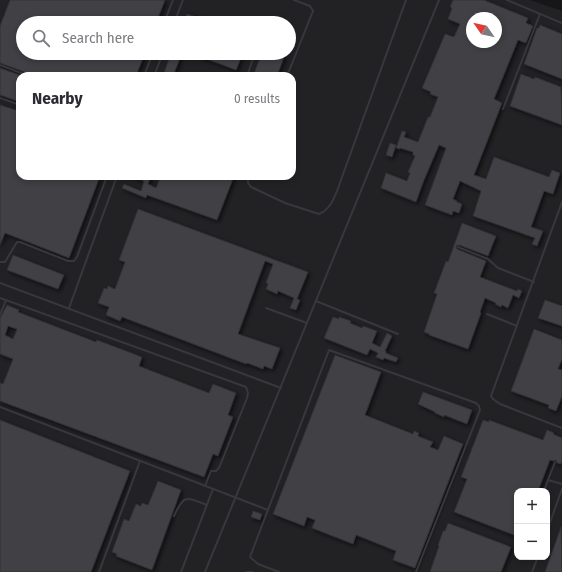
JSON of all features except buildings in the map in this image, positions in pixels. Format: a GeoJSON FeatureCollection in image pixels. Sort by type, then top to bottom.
{"type":"FeatureCollection","features":[{"type":"Feature","properties":{"kind":"lane"},"geometry":{"type":"LineString","coordinates":[[167,16],[173,0]]}},
{"type":"Feature","properties":{"kind":"lane"},"geometry":{"type":"LineString","coordinates":[[177,16],[183,0]]}},
{"type":"Feature","properties":{"kind":"lane"},"geometry":{"type":"LineString","coordinates":[[294,0],[310,6],[313,11],[296,55]]}},
{"type":"Feature","properties":{"kind":"lane"},"geometry":{"type":"LineString","coordinates":[[248,180],[251,187],[285,202],[319,214],[324,212],[331,204],[337,191],[406,0]]}},
{"type":"Feature","properties":{"kind":"lane"},"geometry":{"type":"LineString","coordinates":[[206,572],[306,323],[439,0]]}},
{"type":"Feature","properties":{"kind":"lane"},"geometry":{"type":"LineString","coordinates":[[507,0],[562,23]]}},
{"type":"Feature","properties":{"kind":"lane"},"geometry":{"type":"LineString","coordinates":[[503,108],[540,14]]}},
{"type":"Feature","properties":{"kind":"lane"},"geometry":{"type":"LineString","coordinates":[[146,72],[150,60]]}},
{"type":"Feature","properties":{"kind":"lane"},"geometry":{"type":"LineString","coordinates":[[156,72],[160,60]]}},
{"type":"Feature","properties":{"kind":"lane"},"geometry":{"type":"LineString","coordinates":[[248,72],[253,60]]}},
{"type":"Feature","properties":{"kind":"lane"},"geometry":{"type":"LineString","coordinates":[[290,72],[294,60]]}},
{"type":"Feature","properties":{"kind":"lane"},"geometry":{"type":"LineString","coordinates":[[0,65],[18,72]]}},
{"type":"Feature","properties":{"kind":"lane"},"geometry":{"type":"LineString","coordinates":[[0,98],[16,104]]}},
{"type":"Feature","properties":{"kind":"lane"},"geometry":{"type":"LineString","coordinates":[[0,262],[5,262],[17,242],[20,242],[74,262],[105,180]]}},
{"type":"Feature","properties":{"kind":"lane"},"geometry":{"type":"LineString","coordinates":[[68,308],[116,180]]}},
{"type":"Feature","properties":{"kind":"lane"},"geometry":{"type":"LineString","coordinates":[[562,202],[534,282],[491,396],[500,404],[562,428]]}},
{"type":"Feature","properties":{"kind":"lane"},"geometry":{"type":"LineString","coordinates":[[458,247],[488,259],[498,268],[534,282]]}},
{"type":"Feature","properties":{"kind":"lane"},"geometry":{"type":"LineString","coordinates":[[0,283],[281,388]]}},
{"type":"Feature","properties":{"kind":"lane"},"geometry":{"type":"LineString","coordinates":[[0,298],[246,387],[248,393],[247,398],[218,468],[211,471],[205,486]]}},
{"type":"Feature","properties":{"kind":"lane"},"geometry":{"type":"LineString","coordinates":[[0,315],[6,300]]}},
{"type":"Feature","properties":{"kind":"lane"},"geometry":{"type":"LineString","coordinates":[[316,301],[398,334]]}},
{"type":"Feature","properties":{"kind":"lane"},"geometry":{"type":"LineString","coordinates":[[266,308],[306,323]]}},
{"type":"Feature","properties":{"kind":"lane"},"geometry":{"type":"LineString","coordinates":[[486,314],[517,326]]}},
{"type":"Feature","properties":{"kind":"lane"},"geometry":{"type":"LineString","coordinates":[[279,572],[258,564],[250,557],[329,350],[476,403],[479,406],[480,410],[416,572]]}},
{"type":"Feature","properties":{"kind":"lane"},"geometry":{"type":"LineString","coordinates":[[0,407],[268,510]]}},
{"type":"Feature","properties":{"kind":"lane"},"geometry":{"type":"LineString","coordinates":[[99,572],[140,461]]}},
{"type":"Feature","properties":{"kind":"lane"},"geometry":{"type":"LineString","coordinates":[[545,488],[555,462]]}},
{"type":"Feature","properties":{"kind":"lane"},"geometry":{"type":"LineString","coordinates":[[548,480],[562,484]]}},
{"type":"Feature","properties":{"kind":"lane"},"geometry":{"type":"LineString","coordinates":[[180,572],[214,489]]}},
{"type":"Feature","properties":{"kind":"lane"},"geometry":{"type":"LineString","coordinates":[[550,524],[562,489]]}},
{"type":"Feature","properties":{"kind":"lane"},"geometry":{"type":"LineString","coordinates":[[174,516],[180,502],[183,500],[192,500],[207,506]]}},
{"type":"Feature","properties":{"kind":"lane"},"geometry":{"type":"LineString","coordinates":[[532,572],[537,560]]}},
{"type":"Feature","properties":{"kind":"lane"},"geometry":{"type":"LineString","coordinates":[[247,572],[252,572]]}},
{"type":"Feature","properties":{"kind":"shaded area"},"geometry":{"type":"Polygon","coordinates":[[[0,0],[530,0],[562,11],[562,572],[0,572],[0,0]]]}}]}
